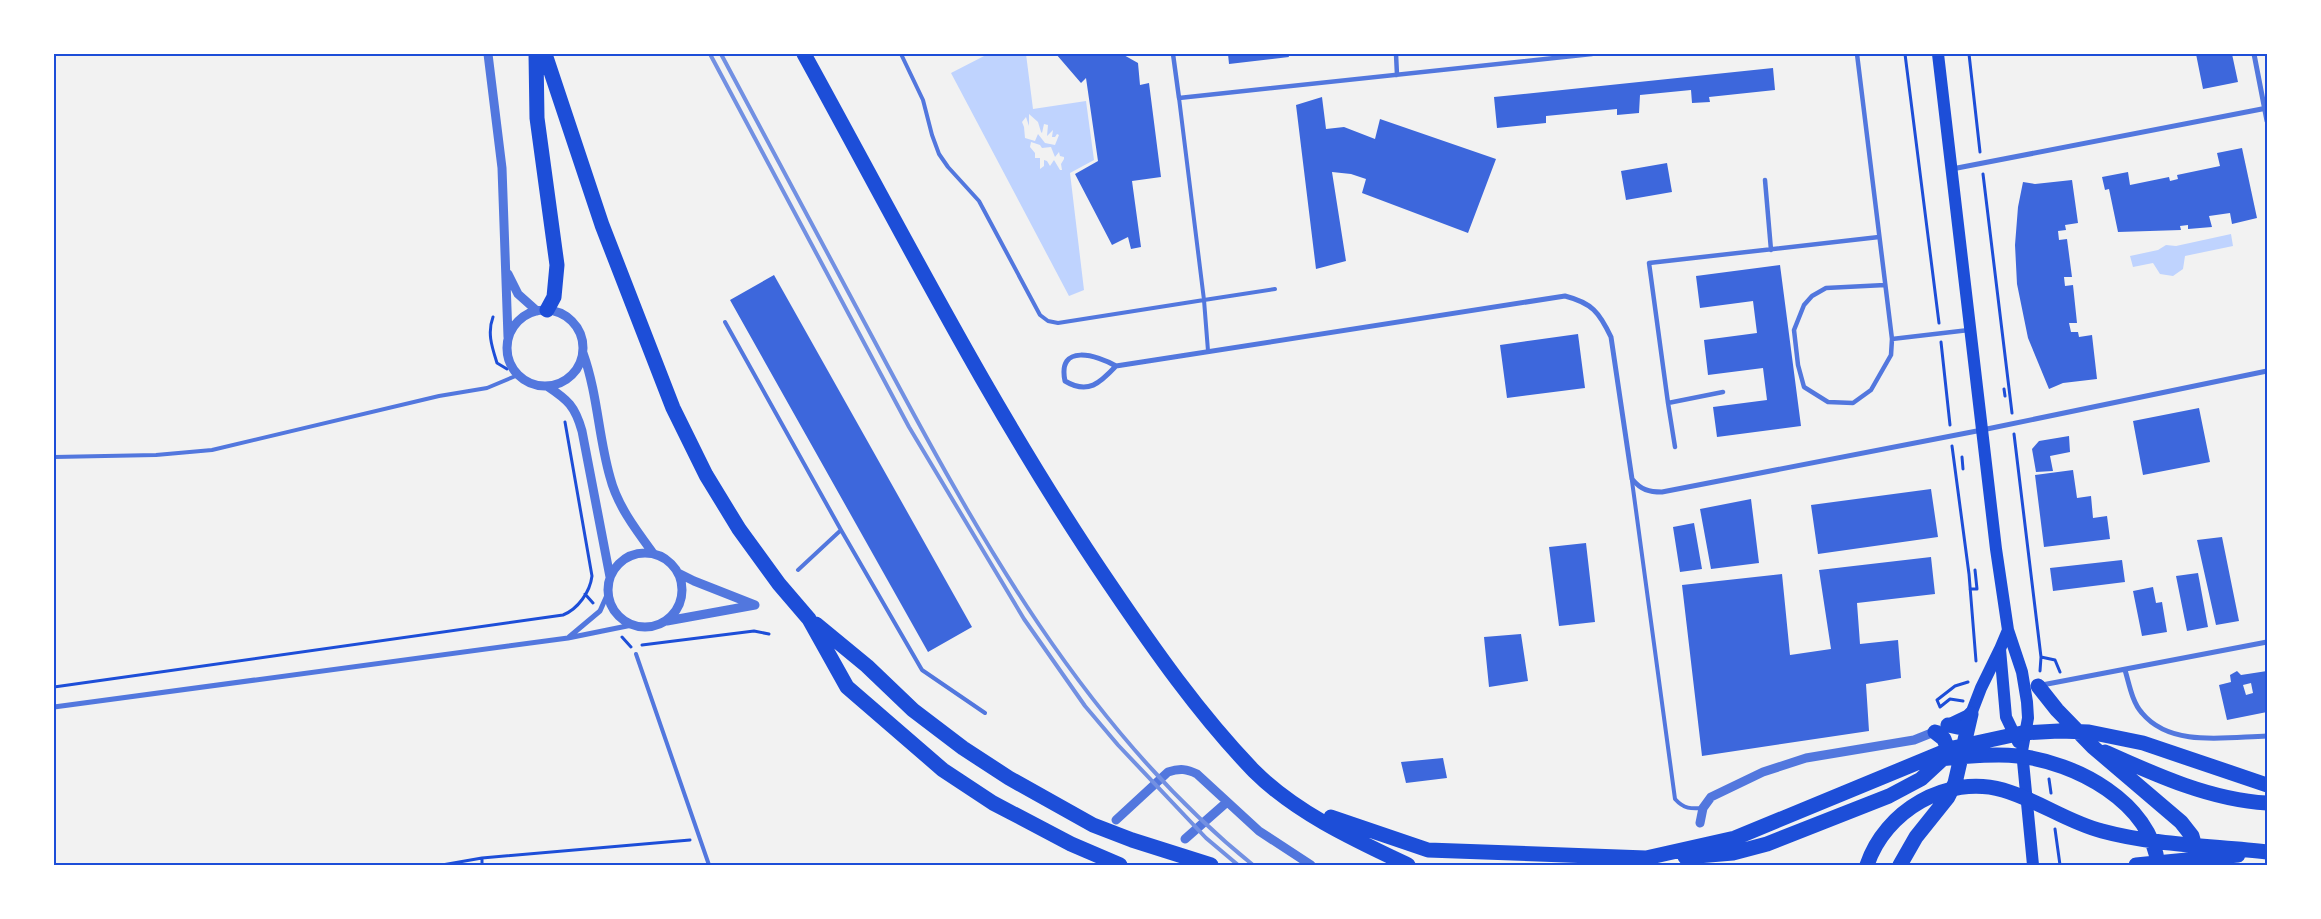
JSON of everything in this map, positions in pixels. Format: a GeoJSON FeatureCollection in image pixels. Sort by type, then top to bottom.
{"type":"FeatureCollection","features":[{"type":"Feature","properties":{"kind":"highway"},"geometry":{"type":"LineString","coordinates":[[536,54],[537,118],[557,265],[554,297],[542,310]]}},
{"type":"Feature","properties":{"kind":"highway"},"geometry":{"type":"LineString","coordinates":[[545,54],[602,225],[655,366],[706,474],[739,528],[779,584],[809,619],[867,666],[913,710],[963,748],[1009,778],[1093,825],[1142,844],[1211,865]]}},
{"type":"Feature","properties":{"kind":"highway"},"geometry":{"type":"LineString","coordinates":[[804,54],[987,388],[1036,473],[1150,643],[1202,711],[1255,771],[1299,806],[1368,846],[1408,865]]}},
{"type":"Feature","properties":{"kind":"highway"},"geometry":{"type":"LineString","coordinates":[[809,619],[847,687],[943,770],[993,803],[1071,844],[1120,865]]}},
{"type":"Feature","properties":{"kind":"highway"},"geometry":{"type":"LineString","coordinates":[[2038,686],[2057,710],[2093,747],[2167,809],[2187,829],[2196,847],[2200,865]]}},
{"type":"Feature","properties":{"kind":"highway"},"geometry":{"type":"LineString","coordinates":[[1900,865],[1916,837],[1952,791],[1958,775],[1973,708]]}},
{"type":"Feature","properties":{"kind":"highway"},"geometry":{"type":"LineString","coordinates":[[1949,753],[1941,729],[1967,733]]}},
{"type":"Feature","properties":{"kind":"highway"},"geometry":{"type":"LineString","coordinates":[[1646,858],[1735,838],[1953,748],[1987,739],[2022,734],[2090,732],[2143,743],[2267,785]]}},
{"type":"Feature","properties":{"kind":"highway"},"geometry":{"type":"LineString","coordinates":[[1299,806],[1428,850],[1646,858],[1734,854],[1767,844],[1900,792],[1921,779],[1967,733]]}},
{"type":"Feature","properties":{"kind":"highway"},"geometry":{"type":"LineString","coordinates":[[2093,747],[2146,770],[2215,794],[2241,800],[2267,802]]}},
{"type":"Feature","properties":{"kind":"highway"},"geometry":{"type":"LineString","coordinates":[[1921,761],[1982,755],[2033,758],[2063,768],[2114,792],[2129,805],[2152,840],[2158,865]]}},
{"type":"Feature","properties":{"kind":"highway"},"geometry":{"type":"LineString","coordinates":[[1868,865],[1875,846],[1896,820],[1908,809],[1930,796],[1963,787],[1989,788],[2011,793],[2075,822],[2113,834],[2267,852]]}},
{"type":"Feature","properties":{"kind":"highway"},"geometry":{"type":"LineString","coordinates":[[2136,865],[2267,852]]}},
{"type":"Feature","properties":{"kind":"main road"},"geometry":{"type":"LineString","coordinates":[[1938,54],[1982,430],[2008,630],[2022,672],[2028,718],[2022,751],[2034,865]]}},
{"type":"Feature","properties":{"kind":"main road"},"geometry":{"type":"LineString","coordinates":[[1941,729],[1973,708],[2008,630]]}},
{"type":"Feature","properties":{"kind":"main road"},"geometry":{"type":"LineString","coordinates":[[2000,649],[2006,717],[2022,751]]}},
{"type":"Feature","properties":{"kind":"main road"},"geometry":{"type":"LineString","coordinates":[[2022,672],[2038,686]]}},
{"type":"Feature","properties":{"kind":"street"},"geometry":{"type":"LineString","coordinates":[[488,54],[502,168],[507,270],[508,336],[506,350],[510,364],[518,375],[532,383],[547,386],[566,399],[577,412],[610,577],[608,593],[600,611],[568,638]]}},
{"type":"Feature","properties":{"kind":"street"},"geometry":{"type":"LineString","coordinates":[[1173,54],[1179,98],[1592,54]]}},
{"type":"Feature","properties":{"kind":"street"},"geometry":{"type":"LineString","coordinates":[[1396,54],[1397,75]]}},
{"type":"Feature","properties":{"kind":"street"},"geometry":{"type":"LineString","coordinates":[[1857,54],[1892,339],[1891,355],[1871,390],[1853,403],[1828,402],[1804,387],[1798,364],[1794,330],[1804,305],[1812,296],[1826,288],[1885,285]]}},
{"type":"Feature","properties":{"kind":"street"},"geometry":{"type":"LineString","coordinates":[[2254,54],[2267,121]]}},
{"type":"Feature","properties":{"kind":"street"},"geometry":{"type":"LineString","coordinates":[[1952,169],[2266,109]]}},
{"type":"Feature","properties":{"kind":"street"},"geometry":{"type":"LineString","coordinates":[[1765,180],[1771,250]]}},
{"type":"Feature","properties":{"kind":"street"},"geometry":{"type":"LineString","coordinates":[[1675,447],[1649,263],[1879,237]]}},
{"type":"Feature","properties":{"kind":"street"},"geometry":{"type":"LineString","coordinates":[[507,270],[518,294],[542,310],[562,314],[574,324],[581,338],[583,353],[592,381],[610,478],[635,529],[653,553]]}},
{"type":"Feature","properties":{"kind":"street"},"geometry":{"type":"LineString","coordinates":[[1116,366],[1104,359],[1086,355],[1072,356],[1065,362],[1062,369],[1065,381],[1075,387],[1088,387],[1101,382],[1116,366],[1548,297],[1565,296],[1583,301],[1593,308],[1602,318],[1611,337],[1632,479],[1638,487],[1650,492],[1662,492],[1982,430],[2267,370]]}},
{"type":"Feature","properties":{"kind":"street"},"geometry":{"type":"LineString","coordinates":[[508,336],[514,325],[524,316],[542,310]]}},
{"type":"Feature","properties":{"kind":"street"},"geometry":{"type":"LineString","coordinates":[[1892,339],[1970,330]]}},
{"type":"Feature","properties":{"kind":"street"},"geometry":{"type":"LineString","coordinates":[[547,386],[564,381],[576,369],[583,353]]}},
{"type":"Feature","properties":{"kind":"street"},"geometry":{"type":"LineString","coordinates":[[1668,403],[1723,392]]}},
{"type":"Feature","properties":{"kind":"street"},"geometry":{"type":"LineString","coordinates":[[610,577],[622,560],[632,555],[653,553],[664,557],[678,573],[682,583],[681,600],[673,615],[664,622]]}},
{"type":"Feature","properties":{"kind":"street"},"geometry":{"type":"LineString","coordinates":[[54,707],[568,638],[632,625],[654,626],[664,622],[755,605],[678,573]]}},
{"type":"Feature","properties":{"kind":"street"},"geometry":{"type":"LineString","coordinates":[[608,593],[616,612],[623,620],[632,625]]}},
{"type":"Feature","properties":{"kind":"street"},"geometry":{"type":"LineString","coordinates":[[2038,686],[2267,642]]}},
{"type":"Feature","properties":{"kind":"street"},"geometry":{"type":"LineString","coordinates":[[2125,670],[2136,704],[2142,713],[2155,724],[2173,733],[2199,739],[2267,736]]}},
{"type":"Feature","properties":{"kind":"street"},"geometry":{"type":"LineString","coordinates":[[1700,823],[1703,808],[1716,794],[1780,766],[1833,752],[1914,740],[1941,729]]}},
{"type":"Feature","properties":{"kind":"street"},"geometry":{"type":"LineString","coordinates":[[1116,820],[1168,772],[1179,769],[1197,774],[1259,831],[1311,865]]}},
{"type":"Feature","properties":{"kind":"street"},"geometry":{"type":"LineString","coordinates":[[1185,838],[1227,802]]}},
{"type":"Feature","properties":{"kind":"lane"},"geometry":{"type":"LineString","coordinates":[[901,54],[923,100],[939,154],[948,167],[979,200],[1040,315],[1048,321],[1068,322],[1275,289]]}},
{"type":"Feature","properties":{"kind":"lane"},"geometry":{"type":"LineString","coordinates":[[1179,98],[1204,300],[1208,352]]}},
{"type":"Feature","properties":{"kind":"lane"},"geometry":{"type":"LineString","coordinates":[[725,322],[841,530],[922,670],[985,713]]}},
{"type":"Feature","properties":{"kind":"lane"},"geometry":{"type":"LineString","coordinates":[[54,457],[156,454],[212,450],[439,396],[487,388],[518,375]]}},
{"type":"Feature","properties":{"kind":"lane"},"geometry":{"type":"LineString","coordinates":[[1632,479],[1675,799],[1684,807],[1691,809],[1703,808]]}},
{"type":"Feature","properties":{"kind":"lane"},"geometry":{"type":"LineString","coordinates":[[798,570],[841,530]]}},
{"type":"Feature","properties":{"kind":"lane"},"geometry":{"type":"LineString","coordinates":[[636,654],[709,865]]}},
{"type":"Feature","properties":{"kind":"path"},"geometry":{"type":"LineString","coordinates":[[1905,54],[1970,589],[1976,659],[1975,667]]}},
{"type":"Feature","properties":{"kind":"path"},"geometry":{"type":"LineString","coordinates":[[1969,54],[2041,657]]}},
{"type":"Feature","properties":{"kind":"path"},"geometry":{"type":"LineString","coordinates":[[2004,388],[2005,396]]}},
{"type":"Feature","properties":{"kind":"path"},"geometry":{"type":"LineString","coordinates":[[54,687],[563,615],[571,612],[590,586],[592,576],[565,427],[566,399]]}},
{"type":"Feature","properties":{"kind":"path"},"geometry":{"type":"LineString","coordinates":[[1962,457],[1963,469]]}},
{"type":"Feature","properties":{"kind":"path"},"geometry":{"type":"LineString","coordinates":[[1970,589],[1977,589],[1975,570]]}},
{"type":"Feature","properties":{"kind":"path"},"geometry":{"type":"LineString","coordinates":[[615,629],[630,647],[754,631],[769,634]]}},
{"type":"Feature","properties":{"kind":"path"},"geometry":{"type":"LineString","coordinates":[[1973,675],[1967,691],[1973,708]]}},
{"type":"Feature","properties":{"kind":"path"},"geometry":{"type":"LineString","coordinates":[[1950,700],[1940,707],[1937,700],[1955,686],[1965,682]]}},
{"type":"Feature","properties":{"kind":"path"},"geometry":{"type":"LineString","coordinates":[[2049,778],[2052,798]]}},
{"type":"Feature","properties":{"kind":"path"},"geometry":{"type":"LineString","coordinates":[[2055,827],[2060,865]]}},
{"type":"Feature","properties":{"kind":"path"},"geometry":{"type":"LineString","coordinates":[[442,865],[482,858],[700,839]]}},
{"type":"Feature","properties":{"kind":"path"},"geometry":{"type":"LineString","coordinates":[[482,858],[482,865]]}},
{"type":"Feature","properties":{"kind":"water"},"geometry":{"type":"Polygon","coordinates":[[[988,54],[1026,54],[1033,109],[1086,101],[1094,160],[1070,173],[1084,290],[1069,296],[951,73],[988,54]],[[1029,114],[1029,126],[1026,117],[1022,122],[1025,138],[1035,141],[1038,134],[1045,143],[1055,145],[1059,135],[1057,134],[1055,137],[1052,137],[1053,130],[1047,136],[1048,125],[1044,124],[1042,133],[1038,122],[1029,114]],[[1031,142],[1030,147],[1035,153],[1035,158],[1040,158],[1040,169],[1044,166],[1044,160],[1050,166],[1054,160],[1060,170],[1062,170],[1061,164],[1064,157],[1060,156],[1059,152],[1055,157],[1051,147],[1042,148],[1040,145],[1031,142]]]}},
{"type":"Feature","properties":{"kind":"water"},"geometry":{"type":"Polygon","coordinates":[[[2231,234],[2233,246],[2185,256],[2183,269],[2173,276],[2160,274],[2153,263],[2133,267],[2130,256],[2158,250],[2166,245],[2176,246],[2231,234]]]}},
{"type":"Feature","properties":{"kind":"building"},"geometry":{"type":"Polygon","coordinates":[[[1056,54],[1122,54],[1138,63],[1140,85],[1149,83],[1161,177],[1132,181],[1141,247],[1131,249],[1128,237],[1112,245],[1075,174],[1098,161],[1086,78],[1081,83],[1056,54]]]}},
{"type":"Feature","properties":{"kind":"building"},"geometry":{"type":"Polygon","coordinates":[[[1228,54],[1288,54],[1289,57],[1229,64],[1228,54]]]}},
{"type":"Feature","properties":{"kind":"building"},"geometry":{"type":"Polygon","coordinates":[[[2196,54],[2232,54],[2238,82],[2203,89],[2196,54]]]}},
{"type":"Feature","properties":{"kind":"building"},"geometry":{"type":"Polygon","coordinates":[[[1773,68],[1775,90],[1709,97],[1710,102],[1692,103],[1691,90],[1640,95],[1639,113],[1617,115],[1617,109],[1546,116],[1546,123],[1497,128],[1494,97],[1773,68]]]}},
{"type":"Feature","properties":{"kind":"building"},"geometry":{"type":"Polygon","coordinates":[[[1322,97],[1326,129],[1344,127],[1375,139],[1380,119],[1496,159],[1468,233],[1362,193],[1366,179],[1351,174],[1332,172],[1346,261],[1316,269],[1296,105],[1322,97]]]}},
{"type":"Feature","properties":{"kind":"building"},"geometry":{"type":"Polygon","coordinates":[[[2242,148],[2257,218],[2232,224],[2230,213],[2209,216],[2212,227],[2188,229],[2188,225],[2180,226],[2181,230],[2118,232],[2109,189],[2105,190],[2102,177],[2128,172],[2130,185],[2169,177],[2170,181],[2178,179],[2177,175],[2220,166],[2217,153],[2242,148]]]}},
{"type":"Feature","properties":{"kind":"building"},"geometry":{"type":"Polygon","coordinates":[[[1667,163],[1672,192],[1626,200],[1621,171],[1667,163]]]}},
{"type":"Feature","properties":{"kind":"building"},"geometry":{"type":"Polygon","coordinates":[[[2072,180],[2078,223],[2065,225],[2066,230],[2058,231],[2059,240],[2067,239],[2072,277],[2064,277],[2065,286],[2073,285],[2077,323],[2069,323],[2071,332],[2078,332],[2079,337],[2092,335],[2097,379],[2063,383],[2049,389],[2028,338],[2017,284],[2015,245],[2018,207],[2023,182],[2035,184],[2072,180]]]}},
{"type":"Feature","properties":{"kind":"building"},"geometry":{"type":"Polygon","coordinates":[[[1780,265],[1801,426],[1717,437],[1713,407],[1767,400],[1763,368],[1708,375],[1704,340],[1757,333],[1753,301],[1700,308],[1696,276],[1780,265]]]}},
{"type":"Feature","properties":{"kind":"building"},"geometry":{"type":"Polygon","coordinates":[[[774,275],[972,627],[928,652],[730,300],[774,275]]]}},
{"type":"Feature","properties":{"kind":"building"},"geometry":{"type":"Polygon","coordinates":[[[1578,334],[1585,388],[1507,398],[1500,345],[1578,334]]]}},
{"type":"Feature","properties":{"kind":"building"},"geometry":{"type":"Polygon","coordinates":[[[2199,408],[2210,462],[2143,475],[2133,421],[2199,408]]]}},
{"type":"Feature","properties":{"kind":"building"},"geometry":{"type":"Polygon","coordinates":[[[2069,436],[2070,452],[2050,456],[2053,471],[2036,472],[2032,449],[2039,441],[2069,436]]]}},
{"type":"Feature","properties":{"kind":"building"},"geometry":{"type":"Polygon","coordinates":[[[2073,470],[2077,498],[2091,496],[2093,518],[2107,516],[2110,539],[2044,547],[2035,475],[2073,470]]]}},
{"type":"Feature","properties":{"kind":"building"},"geometry":{"type":"Polygon","coordinates":[[[1931,489],[1938,537],[1818,554],[1811,505],[1931,489]]]}},
{"type":"Feature","properties":{"kind":"building"},"geometry":{"type":"Polygon","coordinates":[[[1751,499],[1759,563],[1711,569],[1700,509],[1751,499]]]}},
{"type":"Feature","properties":{"kind":"building"},"geometry":{"type":"Polygon","coordinates":[[[1694,523],[1702,569],[1680,572],[1673,527],[1694,523]]]}},
{"type":"Feature","properties":{"kind":"building"},"geometry":{"type":"Polygon","coordinates":[[[2222,537],[2239,621],[2216,625],[2197,540],[2222,537]]]}},
{"type":"Feature","properties":{"kind":"building"},"geometry":{"type":"Polygon","coordinates":[[[1586,543],[1595,622],[1559,626],[1549,547],[1586,543]]]}},
{"type":"Feature","properties":{"kind":"building"},"geometry":{"type":"Polygon","coordinates":[[[1931,557],[1935,594],[1857,603],[1860,644],[1898,640],[1901,678],[1866,684],[1869,731],[1702,756],[1682,585],[1782,574],[1790,655],[1831,649],[1819,570],[1931,557]]]}},
{"type":"Feature","properties":{"kind":"building"},"geometry":{"type":"Polygon","coordinates":[[[2122,560],[2125,582],[2053,591],[2050,568],[2122,560]]]}},
{"type":"Feature","properties":{"kind":"building"},"geometry":{"type":"Polygon","coordinates":[[[2198,573],[2208,627],[2187,631],[2176,576],[2198,573]]]}},
{"type":"Feature","properties":{"kind":"building"},"geometry":{"type":"Polygon","coordinates":[[[2153,587],[2156,603],[2162,602],[2167,632],[2142,636],[2133,591],[2153,587]]]}},
{"type":"Feature","properties":{"kind":"building"},"geometry":{"type":"Polygon","coordinates":[[[1521,634],[1528,681],[1489,687],[1484,637],[1521,634]]]}},
{"type":"Feature","properties":{"kind":"building"},"geometry":{"type":"Polygon","coordinates":[[[2237,671],[2241,675],[2267,671],[2267,712],[2227,720],[2219,685],[2231,682],[2230,675],[2237,671]],[[2251,683],[2243,685],[2246,695],[2253,693],[2251,683]]]}},
{"type":"Feature","properties":{"kind":"building"},"geometry":{"type":"Polygon","coordinates":[[[1443,758],[1447,778],[1406,783],[1401,762],[1443,758]]]}},
{"type":"Feature","properties":{"kind":"railway"},"geometry":{"type":"LineString","coordinates":[[710,54],[909,427],[1024,619],[1085,706],[1118,745],[1206,838],[1238,865]]}},
{"type":"Feature","properties":{"kind":"railway"},"geometry":{"type":"LineString","coordinates":[[721,54],[953,486],[1039,624],[1086,690],[1137,753],[1192,811],[1253,865]]}}]}
